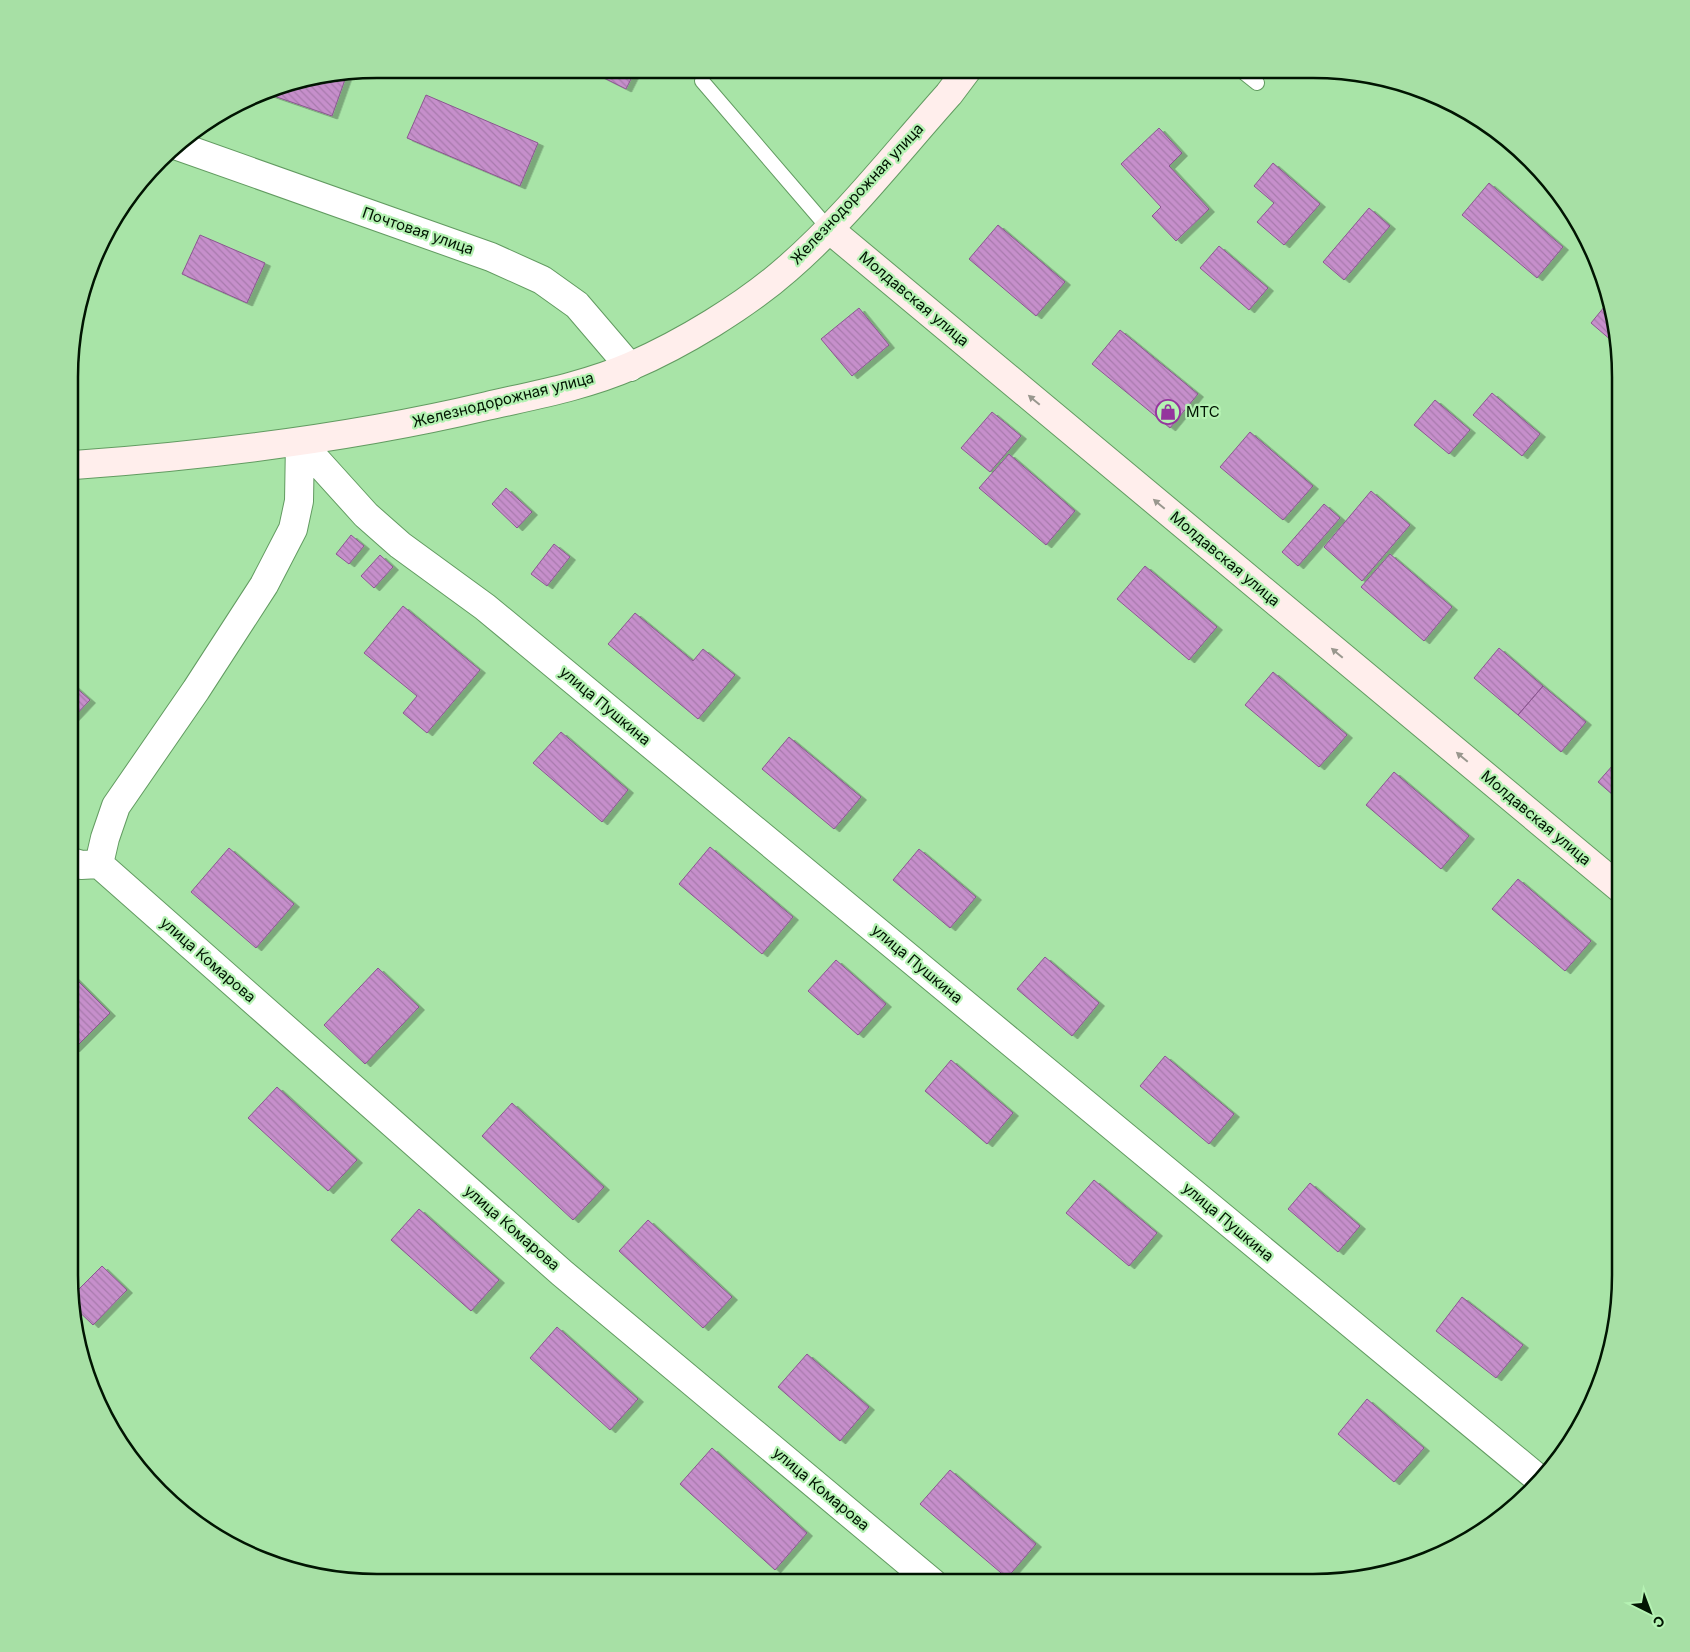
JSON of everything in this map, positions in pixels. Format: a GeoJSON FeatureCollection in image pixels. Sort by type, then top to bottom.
{"type":"FeatureCollection","features":[{"type":"Feature","properties":{"kind":"main road","name":"Железнодорожная улица"},"geometry":{"type":"LineString","coordinates":[[78,466],[300,442],[392,426],[565,388],[630,366],[692,336],[745,301],[786,270],[829,229],[961,78]]}},
{"type":"Feature","properties":{"kind":"main road","name":"Молдавская улица"},"geometry":{"type":"LineString","coordinates":[[829,229],[1612,882]]}},
{"type":"Feature","properties":{"kind":"street","name":"Почтовая улица"},"geometry":{"type":"LineString","coordinates":[[184,148],[491,257],[542,280],[576,305],[630,366]]}},
{"type":"Feature","properties":{"kind":"street"},"geometry":{"type":"LineString","coordinates":[[78,864],[99,864],[105,838],[116,806],[196,690],[264,585],[293,529],[299,500],[300,442]]}},
{"type":"Feature","properties":{"kind":"street","name":"улица Пушкина"},"geometry":{"type":"LineString","coordinates":[[300,442],[366,515],[393,539],[485,607],[1535,1476]]}},
{"type":"Feature","properties":{"kind":"street","name":"улица Комарова"},"geometry":{"type":"LineString","coordinates":[[99,864],[562,1273],[922,1574]]}},
{"type":"Feature","properties":{"kind":"lane"},"geometry":{"type":"LineString","coordinates":[[1250,78],[1257,84]]}},
{"type":"Feature","properties":{"kind":"lane"},"geometry":{"type":"LineString","coordinates":[[702,81],[829,229]]}},
{"type":"Feature","properties":{"kind":"building"},"geometry":{"type":"Polygon","coordinates":[[[604,78],[632,78],[626,89],[604,78]]]}},
{"type":"Feature","properties":{"kind":"building"},"geometry":{"type":"Polygon","coordinates":[[[345,79],[332,116],[273,96],[318,83],[345,79]]]}},
{"type":"Feature","properties":{"kind":"building"},"geometry":{"type":"Polygon","coordinates":[[[426,95],[538,143],[520,186],[407,138],[426,95]]]}},
{"type":"Feature","properties":{"kind":"building"},"geometry":{"type":"Polygon","coordinates":[[[1159,128],[1182,153],[1169,166],[1209,209],[1176,241],[1152,216],[1161,207],[1121,164],[1159,128]]]}},
{"type":"Feature","properties":{"kind":"building"},"geometry":{"type":"Polygon","coordinates":[[[1273,163],[1320,204],[1284,245],[1257,222],[1274,203],[1254,186],[1273,163]]]}},
{"type":"Feature","properties":{"kind":"building"},"geometry":{"type":"Polygon","coordinates":[[[1489,183],[1563,247],[1537,278],[1462,215],[1489,183]]]}},
{"type":"Feature","properties":{"kind":"building"},"geometry":{"type":"Polygon","coordinates":[[[1369,208],[1390,226],[1344,280],[1323,262],[1369,208]]]}},
{"type":"Feature","properties":{"kind":"building"},"geometry":{"type":"Polygon","coordinates":[[[998,225],[1065,282],[1036,316],[969,259],[998,225]]]}},
{"type":"Feature","properties":{"kind":"building"},"geometry":{"type":"Polygon","coordinates":[[[200,235],[265,263],[247,303],[182,274],[200,235]]]}},
{"type":"Feature","properties":{"kind":"building"},"geometry":{"type":"Polygon","coordinates":[[[1219,246],[1268,288],[1249,310],[1200,268],[1219,246]]]}},
{"type":"Feature","properties":{"kind":"building"},"geometry":{"type":"Polygon","coordinates":[[[1604,307],[1610,339],[1591,323],[1604,307]]]}},
{"type":"Feature","properties":{"kind":"building"},"geometry":{"type":"Polygon","coordinates":[[[859,308],[889,345],[852,376],[821,339],[859,308]]]}},
{"type":"Feature","properties":{"kind":"building"},"geometry":{"type":"Polygon","coordinates":[[[1120,330],[1198,394],[1170,428],[1092,364],[1120,330]]]}},
{"type":"Feature","properties":{"kind":"building"},"geometry":{"type":"Polygon","coordinates":[[[1492,393],[1540,434],[1522,456],[1473,415],[1492,393]]]}},
{"type":"Feature","properties":{"kind":"building"},"geometry":{"type":"Polygon","coordinates":[[[1435,400],[1470,430],[1449,454],[1414,425],[1435,400]]]}},
{"type":"Feature","properties":{"kind":"building"},"geometry":{"type":"Polygon","coordinates":[[[992,412],[1021,436],[990,472],[961,448],[992,412]]]}},
{"type":"Feature","properties":{"kind":"building"},"geometry":{"type":"Polygon","coordinates":[[[1250,432],[1313,486],[1283,520],[1220,467],[1250,432]]]}},
{"type":"Feature","properties":{"kind":"building"},"geometry":{"type":"Polygon","coordinates":[[[1009,454],[1075,511],[1046,545],[979,488],[1009,454]]]}},
{"type":"Feature","properties":{"kind":"building"},"geometry":{"type":"Polygon","coordinates":[[[506,488],[532,512],[517,528],[492,504],[506,488]]]}},
{"type":"Feature","properties":{"kind":"building"},"geometry":{"type":"Polygon","coordinates":[[[1371,491],[1410,525],[1362,581],[1324,547],[1371,491]]]}},
{"type":"Feature","properties":{"kind":"building"},"geometry":{"type":"Polygon","coordinates":[[[1324,504],[1340,518],[1298,566],[1282,552],[1324,504]]]}},
{"type":"Feature","properties":{"kind":"building"},"geometry":{"type":"Polygon","coordinates":[[[351,535],[364,546],[349,564],[336,554],[351,535]]]}},
{"type":"Feature","properties":{"kind":"building"},"geometry":{"type":"Polygon","coordinates":[[[554,544],[570,557],[547,586],[531,574],[554,544]]]}},
{"type":"Feature","properties":{"kind":"building"},"geometry":{"type":"Polygon","coordinates":[[[1390,554],[1452,607],[1424,641],[1361,587],[1390,554]]]}},
{"type":"Feature","properties":{"kind":"building"},"geometry":{"type":"Polygon","coordinates":[[[380,555],[393,567],[374,588],[361,576],[380,555]]]}},
{"type":"Feature","properties":{"kind":"building"},"geometry":{"type":"Polygon","coordinates":[[[1145,566],[1217,627],[1189,660],[1117,599],[1145,566]]]}},
{"type":"Feature","properties":{"kind":"building"},"geometry":{"type":"Polygon","coordinates":[[[403,606],[480,670],[427,733],[403,713],[417,696],[364,653],[403,606]]]}},
{"type":"Feature","properties":{"kind":"building"},"geometry":{"type":"Polygon","coordinates":[[[635,613],[693,661],[703,649],[735,675],[698,719],[608,644],[635,613]]]}},
{"type":"Feature","properties":{"kind":"building"},"geometry":{"type":"Polygon","coordinates":[[[1499,648],[1543,686],[1518,715],[1474,678],[1499,648]]]}},
{"type":"Feature","properties":{"kind":"building"},"geometry":{"type":"Polygon","coordinates":[[[1273,672],[1347,735],[1319,767],[1245,705],[1273,672]]]}},
{"type":"Feature","properties":{"kind":"building"},"geometry":{"type":"Polygon","coordinates":[[[1543,686],[1586,722],[1561,752],[1518,715],[1543,686]]]}},
{"type":"Feature","properties":{"kind":"building"},"geometry":{"type":"Polygon","coordinates":[[[78,689],[90,700],[78,713],[78,689]]]}},
{"type":"Feature","properties":{"kind":"building"},"geometry":{"type":"Polygon","coordinates":[[[561,732],[628,790],[602,822],[533,763],[561,732]]]}},
{"type":"Feature","properties":{"kind":"building"},"geometry":{"type":"Polygon","coordinates":[[[789,737],[861,797],[834,829],[762,769],[789,737]]]}},
{"type":"Feature","properties":{"kind":"building"},"geometry":{"type":"Polygon","coordinates":[[[1612,766],[1612,794],[1598,782],[1612,766]]]}},
{"type":"Feature","properties":{"kind":"building"},"geometry":{"type":"Polygon","coordinates":[[[1394,772],[1469,836],[1441,869],[1366,805],[1394,772]]]}},
{"type":"Feature","properties":{"kind":"building"},"geometry":{"type":"Polygon","coordinates":[[[710,847],[793,917],[762,954],[679,884],[710,847]]]}},
{"type":"Feature","properties":{"kind":"building"},"geometry":{"type":"Polygon","coordinates":[[[229,848],[294,904],[256,948],[191,892],[229,848]]]}},
{"type":"Feature","properties":{"kind":"building"},"geometry":{"type":"Polygon","coordinates":[[[919,849],[976,897],[950,928],[893,880],[919,849]]]}},
{"type":"Feature","properties":{"kind":"building"},"geometry":{"type":"Polygon","coordinates":[[[1518,879],[1591,941],[1565,971],[1492,909],[1518,879]]]}},
{"type":"Feature","properties":{"kind":"building"},"geometry":{"type":"Polygon","coordinates":[[[1045,957],[1099,1003],[1072,1036],[1017,989],[1045,957]]]}},
{"type":"Feature","properties":{"kind":"building"},"geometry":{"type":"Polygon","coordinates":[[[836,960],[886,1004],[858,1035],[808,991],[836,960]]]}},
{"type":"Feature","properties":{"kind":"building"},"geometry":{"type":"Polygon","coordinates":[[[378,968],[419,1007],[365,1064],[324,1025],[378,968]]]}},
{"type":"Feature","properties":{"kind":"building"},"geometry":{"type":"Polygon","coordinates":[[[78,981],[110,1013],[78,1045],[78,981]]]}},
{"type":"Feature","properties":{"kind":"building"},"geometry":{"type":"Polygon","coordinates":[[[1165,1056],[1234,1114],[1209,1144],[1140,1086],[1165,1056]]]}},
{"type":"Feature","properties":{"kind":"building"},"geometry":{"type":"Polygon","coordinates":[[[951,1060],[1013,1113],[987,1144],[925,1091],[951,1060]]]}},
{"type":"Feature","properties":{"kind":"building"},"geometry":{"type":"Polygon","coordinates":[[[277,1087],[357,1160],[328,1191],[248,1118],[277,1087]]]}},
{"type":"Feature","properties":{"kind":"building"},"geometry":{"type":"Polygon","coordinates":[[[512,1103],[604,1187],[573,1220],[482,1136],[512,1103]]]}},
{"type":"Feature","properties":{"kind":"building"},"geometry":{"type":"Polygon","coordinates":[[[1094,1180],[1157,1233],[1129,1266],[1066,1213],[1094,1180]]]}},
{"type":"Feature","properties":{"kind":"building"},"geometry":{"type":"Polygon","coordinates":[[[1310,1183],[1360,1226],[1338,1252],[1288,1209],[1310,1183]]]}},
{"type":"Feature","properties":{"kind":"building"},"geometry":{"type":"Polygon","coordinates":[[[419,1209],[499,1280],[471,1311],[391,1240],[419,1209]]]}},
{"type":"Feature","properties":{"kind":"building"},"geometry":{"type":"Polygon","coordinates":[[[648,1220],[732,1297],[703,1328],[619,1251],[648,1220]]]}},
{"type":"Feature","properties":{"kind":"building"},"geometry":{"type":"Polygon","coordinates":[[[102,1266],[127,1290],[93,1325],[80,1312],[78,1290],[102,1266]]]}},
{"type":"Feature","properties":{"kind":"building"},"geometry":{"type":"Polygon","coordinates":[[[1462,1297],[1523,1345],[1496,1378],[1436,1331],[1462,1297]]]}},
{"type":"Feature","properties":{"kind":"building"},"geometry":{"type":"Polygon","coordinates":[[[557,1327],[638,1399],[610,1430],[530,1358],[557,1327]]]}},
{"type":"Feature","properties":{"kind":"building"},"geometry":{"type":"Polygon","coordinates":[[[807,1354],[869,1407],[840,1441],[778,1387],[807,1354]]]}},
{"type":"Feature","properties":{"kind":"building"},"geometry":{"type":"Polygon","coordinates":[[[1367,1399],[1424,1448],[1394,1482],[1338,1434],[1367,1399]]]}},
{"type":"Feature","properties":{"kind":"building"},"geometry":{"type":"Polygon","coordinates":[[[712,1448],[807,1533],[775,1570],[680,1484],[712,1448]]]}},
{"type":"Feature","properties":{"kind":"building"},"geometry":{"type":"Polygon","coordinates":[[[950,1470],[1036,1544],[1010,1574],[1002,1574],[920,1504],[950,1470]]]}},
{"type":"Feature","properties":{"kind":"place","name":"МТС"},"geometry":{"type":"Point","coordinates":[1168,412]}}]}
